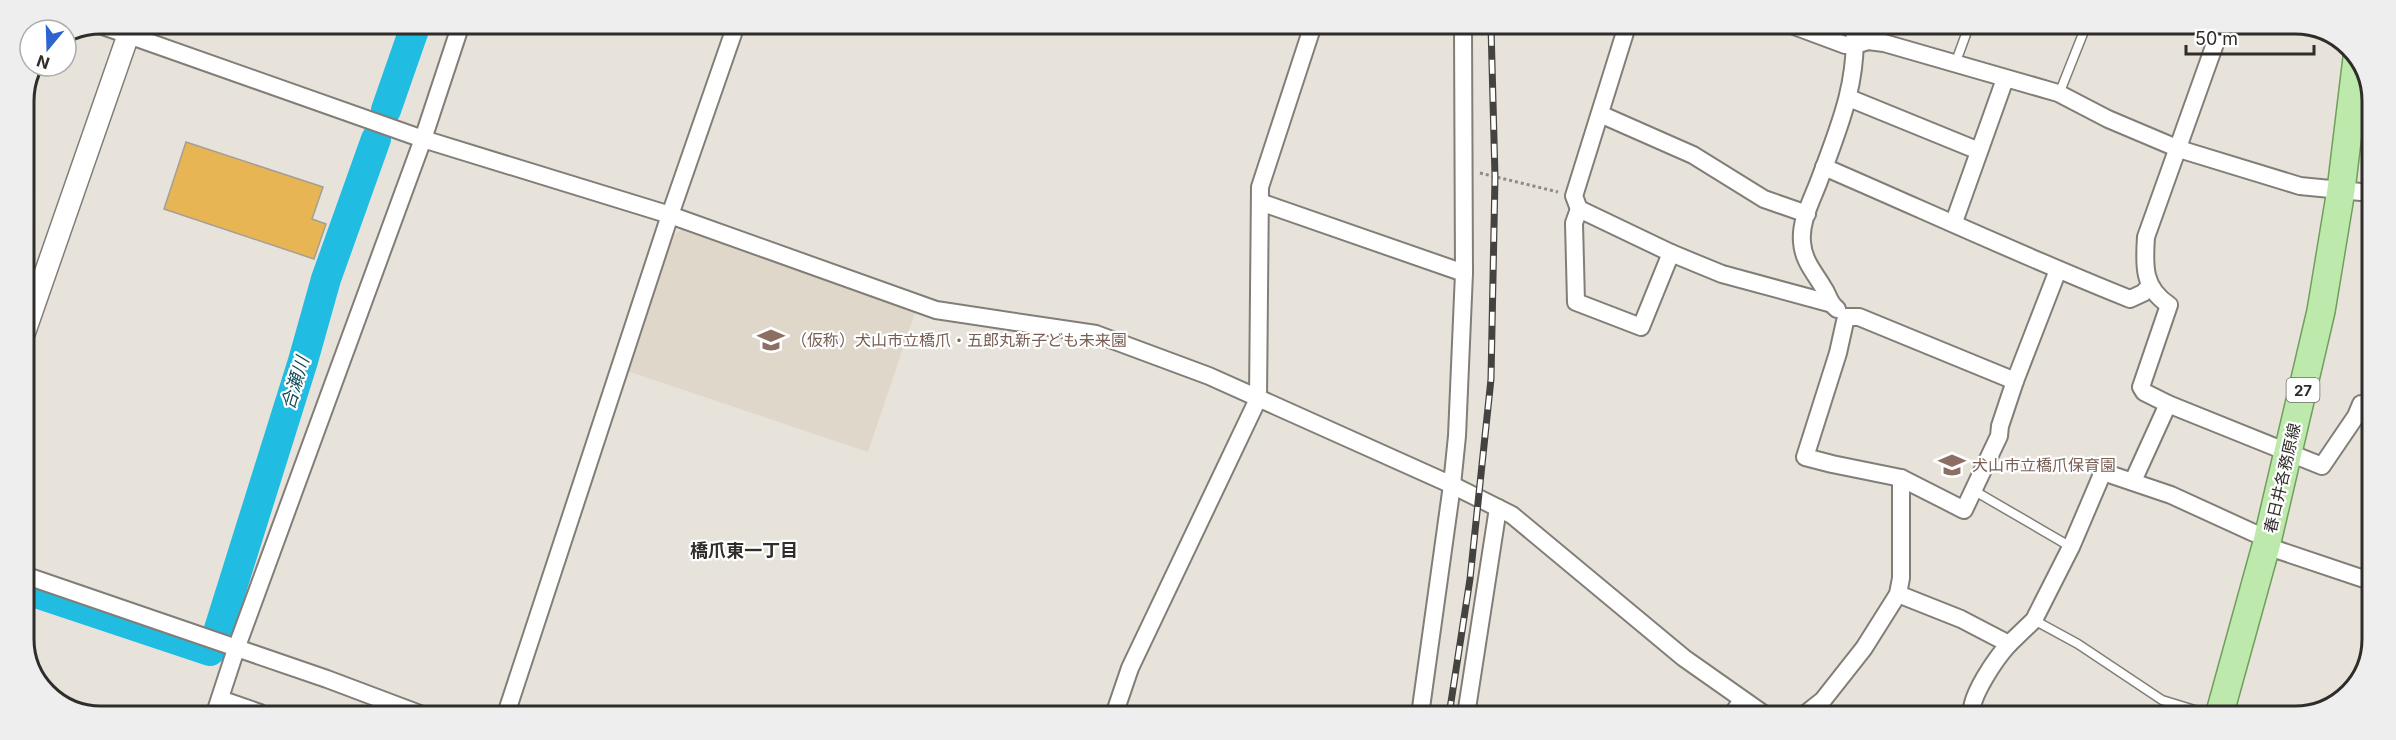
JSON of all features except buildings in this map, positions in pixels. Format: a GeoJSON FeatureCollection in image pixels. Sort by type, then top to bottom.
{"type":"FeatureCollection","features":[{"type":"Feature","properties":{"kind":"main road","name":"春日井各務原線"},"geometry":{"type":"LineString","coordinates":[[2220,706],[2267,541],[2321,311],[2341,190],[2355,74]]}},
{"type":"Feature","properties":{"kind":"street"},"geometry":{"type":"LineString","coordinates":[[34,304],[128,34]]}},
{"type":"Feature","properties":{"kind":"street"},"geometry":{"type":"LineString","coordinates":[[143,34],[423,140],[670,215],[936,310],[1096,334],[1209,376],[1452,485],[1512,515],[1684,658],[1751,706]]}},
{"type":"Feature","properties":{"kind":"street"},"geometry":{"type":"LineString","coordinates":[[217,706],[423,140],[458,34]]}},
{"type":"Feature","properties":{"kind":"street"},"geometry":{"type":"LineString","coordinates":[[510,706],[670,215],[733,34]]}},
{"type":"Feature","properties":{"kind":"street"},"geometry":{"type":"LineString","coordinates":[[1117,706],[1130,668],[1258,399],[1260,202],[1264,171],[1310,34]]}},
{"type":"Feature","properties":{"kind":"street"},"geometry":{"type":"LineString","coordinates":[[1421,706],[1457,436],[1464,273],[1463,34]]}},
{"type":"Feature","properties":{"kind":"street"},"geometry":{"type":"LineString","coordinates":[[1625,34],[1600,114],[1577,202],[1574,223],[1576,302],[1641,327],[1671,253]]}},
{"type":"Feature","properties":{"kind":"street"},"geometry":{"type":"LineString","coordinates":[[1815,34],[1845,45],[1856,45],[1868,41],[1884,43],[2059,94],[2108,119],[2179,149],[2300,186],[2361,192]]}},
{"type":"Feature","properties":{"kind":"street"},"geometry":{"type":"LineString","coordinates":[[1829,303],[1825,289],[1807,263],[1803,251],[1802,230],[1848,98],[1856,45],[1855,34]]}},
{"type":"Feature","properties":{"kind":"street"},"geometry":{"type":"LineString","coordinates":[[2220,34],[2146,237],[2145,258],[2149,287],[2156,297],[2169,305],[2141,387],[2144,392],[2168,404],[2322,466],[2362,404]]}},
{"type":"Feature","properties":{"kind":"street"},"geometry":{"type":"LineString","coordinates":[[1954,222],[2005,79]]}},
{"type":"Feature","properties":{"kind":"street"},"geometry":{"type":"LineString","coordinates":[[1848,98],[1979,151]]}},
{"type":"Feature","properties":{"kind":"street"},"geometry":{"type":"LineString","coordinates":[[1600,114],[1693,155],[1764,199],[1807,214]]}},
{"type":"Feature","properties":{"kind":"street"},"geometry":{"type":"LineString","coordinates":[[1824,167],[1954,222],[2058,270],[2130,299],[2143,293],[2149,287]]}},
{"type":"Feature","properties":{"kind":"street"},"geometry":{"type":"LineString","coordinates":[[1260,202],[1464,273]]}},
{"type":"Feature","properties":{"kind":"street"},"geometry":{"type":"LineString","coordinates":[[1577,202],[1671,253],[1722,274],[1829,303],[1846,317],[1859,317],[2015,381]]}},
{"type":"Feature","properties":{"kind":"street"},"geometry":{"type":"LineString","coordinates":[[1846,317],[1838,353],[1805,457],[1900,478],[1964,510],[1999,436],[2000,426],[2015,381],[2058,270]]}},
{"type":"Feature","properties":{"kind":"street"},"geometry":{"type":"LineString","coordinates":[[2133,481],[2168,404]]}},
{"type":"Feature","properties":{"kind":"street"},"geometry":{"type":"LineString","coordinates":[[1973,706],[1998,657],[2034,620],[2071,548],[2103,472],[2133,481],[2254,533],[2267,541],[2362,578]]}},
{"type":"Feature","properties":{"kind":"street"},"geometry":{"type":"LineString","coordinates":[[1815,706],[1823,700],[1864,648],[1898,594],[1900,478]]}},
{"type":"Feature","properties":{"kind":"street"},"geometry":{"type":"LineString","coordinates":[[1467,706],[1498,508]]}},
{"type":"Feature","properties":{"kind":"street"},"geometry":{"type":"LineString","coordinates":[[35,579],[327,679],[399,706]]}},
{"type":"Feature","properties":{"kind":"street"},"geometry":{"type":"LineString","coordinates":[[1898,594],[1961,619],[2009,644]]}},
{"type":"Feature","properties":{"kind":"street"},"geometry":{"type":"LineString","coordinates":[[1738,706],[1742,700]]}},
{"type":"Feature","properties":{"kind":"lane"},"geometry":{"type":"LineString","coordinates":[[1954,64],[1966,34]]}},
{"type":"Feature","properties":{"kind":"lane"},"geometry":{"type":"LineString","coordinates":[[2059,94],[2083,34]]}},
{"type":"Feature","properties":{"kind":"lane"},"geometry":{"type":"LineString","coordinates":[[1973,490],[2071,548]]}},
{"type":"Feature","properties":{"kind":"lane"},"geometry":{"type":"LineString","coordinates":[[2034,620],[2078,644],[2162,700],[2183,706]]}},
{"type":"Feature","properties":{"kind":"path"},"geometry":{"type":"LineString","coordinates":[[1464,168],[1577,202]]}},
{"type":"Feature","properties":{"kind":"shaded area","name":"（仮称）犬山市立橋爪・五郎丸新子ども未来園"},"geometry":{"type":"Polygon","coordinates":[[[681,230],[916,310],[868,452],[627,371],[673,235],[681,230]]]}},
{"type":"Feature","properties":{"kind":"waterway","name":"合瀬川"},"geometry":{"type":"LineString","coordinates":[[386,110],[413,34]]}},
{"type":"Feature","properties":{"kind":"waterway","name":"合瀬川"},"geometry":{"type":"LineString","coordinates":[[219,629],[303,361],[326,279],[376,139]]}},
{"type":"Feature","properties":{"kind":"waterway","name":"合瀬川"},"geometry":{"type":"LineString","coordinates":[[35,593],[210,651]]}},
{"type":"Feature","properties":{"kind":"railway"},"geometry":{"type":"LineString","coordinates":[[1450,706],[1470,579],[1491,379],[1495,177],[1491,34]]}},
{"type":"Feature","properties":{"kind":"place","name":"（仮称）犬山市立橋爪・五郎丸新子ども未来園"},"geometry":{"type":"Point","coordinates":[771,340]}},
{"type":"Feature","properties":{"kind":"place","name":"犬山市立橋爪保育園"},"geometry":{"type":"Point","coordinates":[1952,465]}},
{"type":"Feature","properties":{"kind":"district","name":"橋爪東一丁目"},"geometry":{"type":"Point","coordinates":[744,550]}}]}
